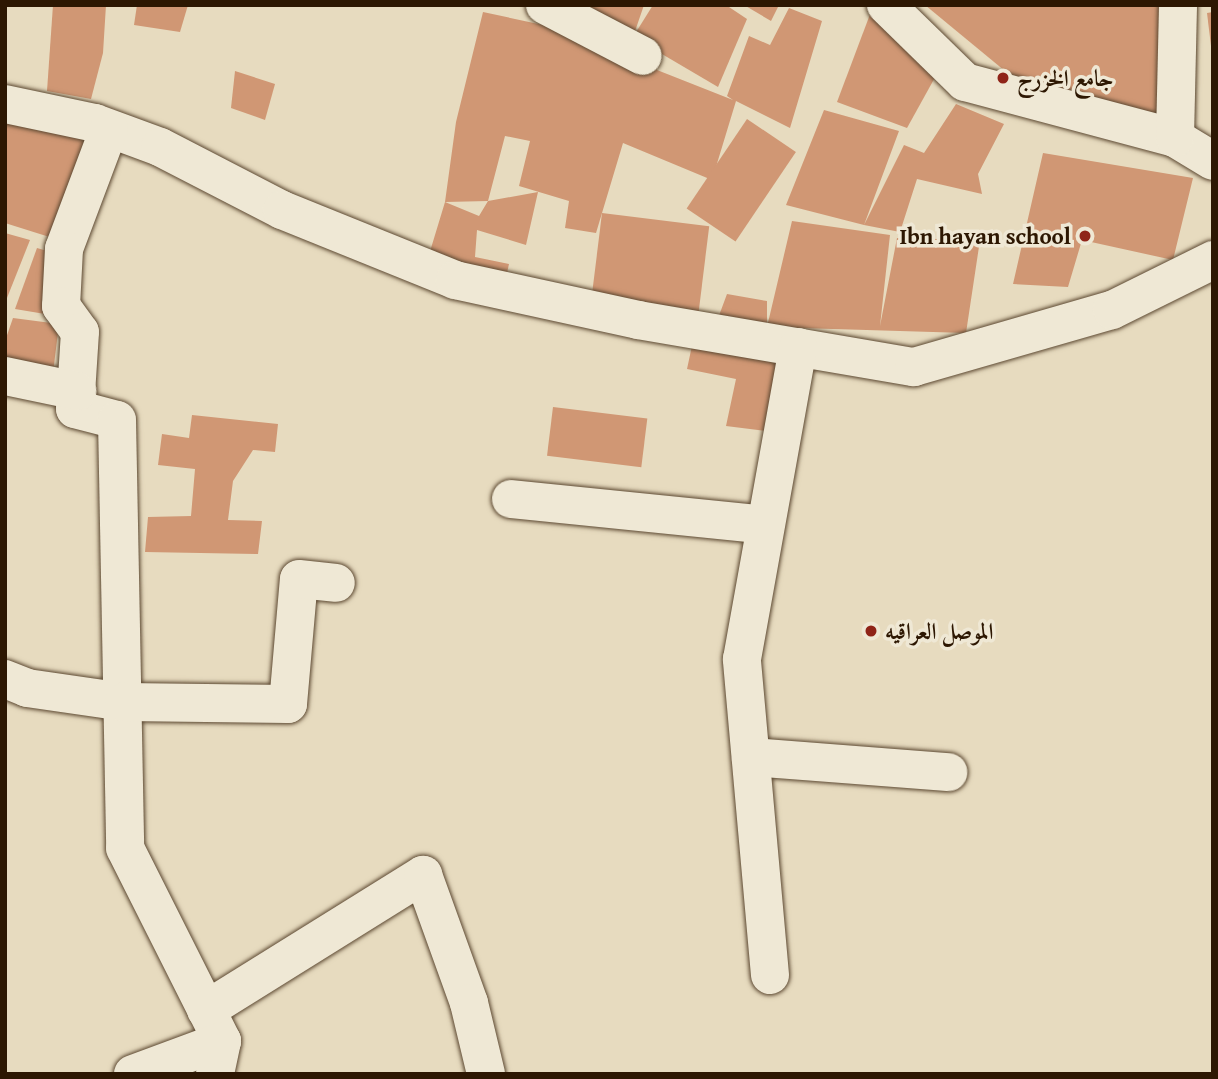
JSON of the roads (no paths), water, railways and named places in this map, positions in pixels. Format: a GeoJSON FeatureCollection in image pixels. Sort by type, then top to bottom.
{"type":"FeatureCollection","features":[{"type":"Feature","properties":{"kind":"street"},"geometry":{"type":"LineString","coordinates":[[545,5],[643,56]]}},
{"type":"Feature","properties":{"kind":"street"},"geometry":{"type":"LineString","coordinates":[[887,5],[965,82],[1174,138],[1213,161]]}},
{"type":"Feature","properties":{"kind":"street"},"geometry":{"type":"LineString","coordinates":[[1174,138],[1178,5]]}},
{"type":"Feature","properties":{"kind":"street"},"geometry":{"type":"LineString","coordinates":[[5,104],[109,128],[160,147],[282,210],[455,280],[638,320],[914,367],[1112,310],[1213,260]]}},
{"type":"Feature","properties":{"kind":"street"},"geometry":{"type":"LineString","coordinates":[[109,128],[64,249],[61,306],[80,332],[75,409],[117,420],[125,848],[214,1041]]}},
{"type":"Feature","properties":{"kind":"street"},"geometry":{"type":"LineString","coordinates":[[769,975],[742,659],[798,347]]}},
{"type":"Feature","properties":{"kind":"street"},"geometry":{"type":"LineString","coordinates":[[5,376],[77,391]]}},
{"type":"Feature","properties":{"kind":"street"},"geometry":{"type":"LineString","coordinates":[[511,499],[765,525]]}},
{"type":"Feature","properties":{"kind":"street"},"geometry":{"type":"LineString","coordinates":[[5,679],[27,688],[124,702],[288,704],[299,579],[336,583]]}},
{"type":"Feature","properties":{"kind":"street"},"geometry":{"type":"LineString","coordinates":[[751,757],[948,772]]}},
{"type":"Feature","properties":{"kind":"street"},"geometry":{"type":"LineString","coordinates":[[133,1074],[214,1041],[422,875],[469,1003],[486,1074]]}},
{"type":"Feature","properties":{"kind":"place","name":"جامع الخزرج"},"geometry":{"type":"Point","coordinates":[1003,78]}},
{"type":"Feature","properties":{"kind":"place","name":"Ibn hayan school"},"geometry":{"type":"Point","coordinates":[1085,236]}},
{"type":"Feature","properties":{"kind":"place","name":"الموصل العراقيه"},"geometry":{"type":"Point","coordinates":[871,631]}}]}
